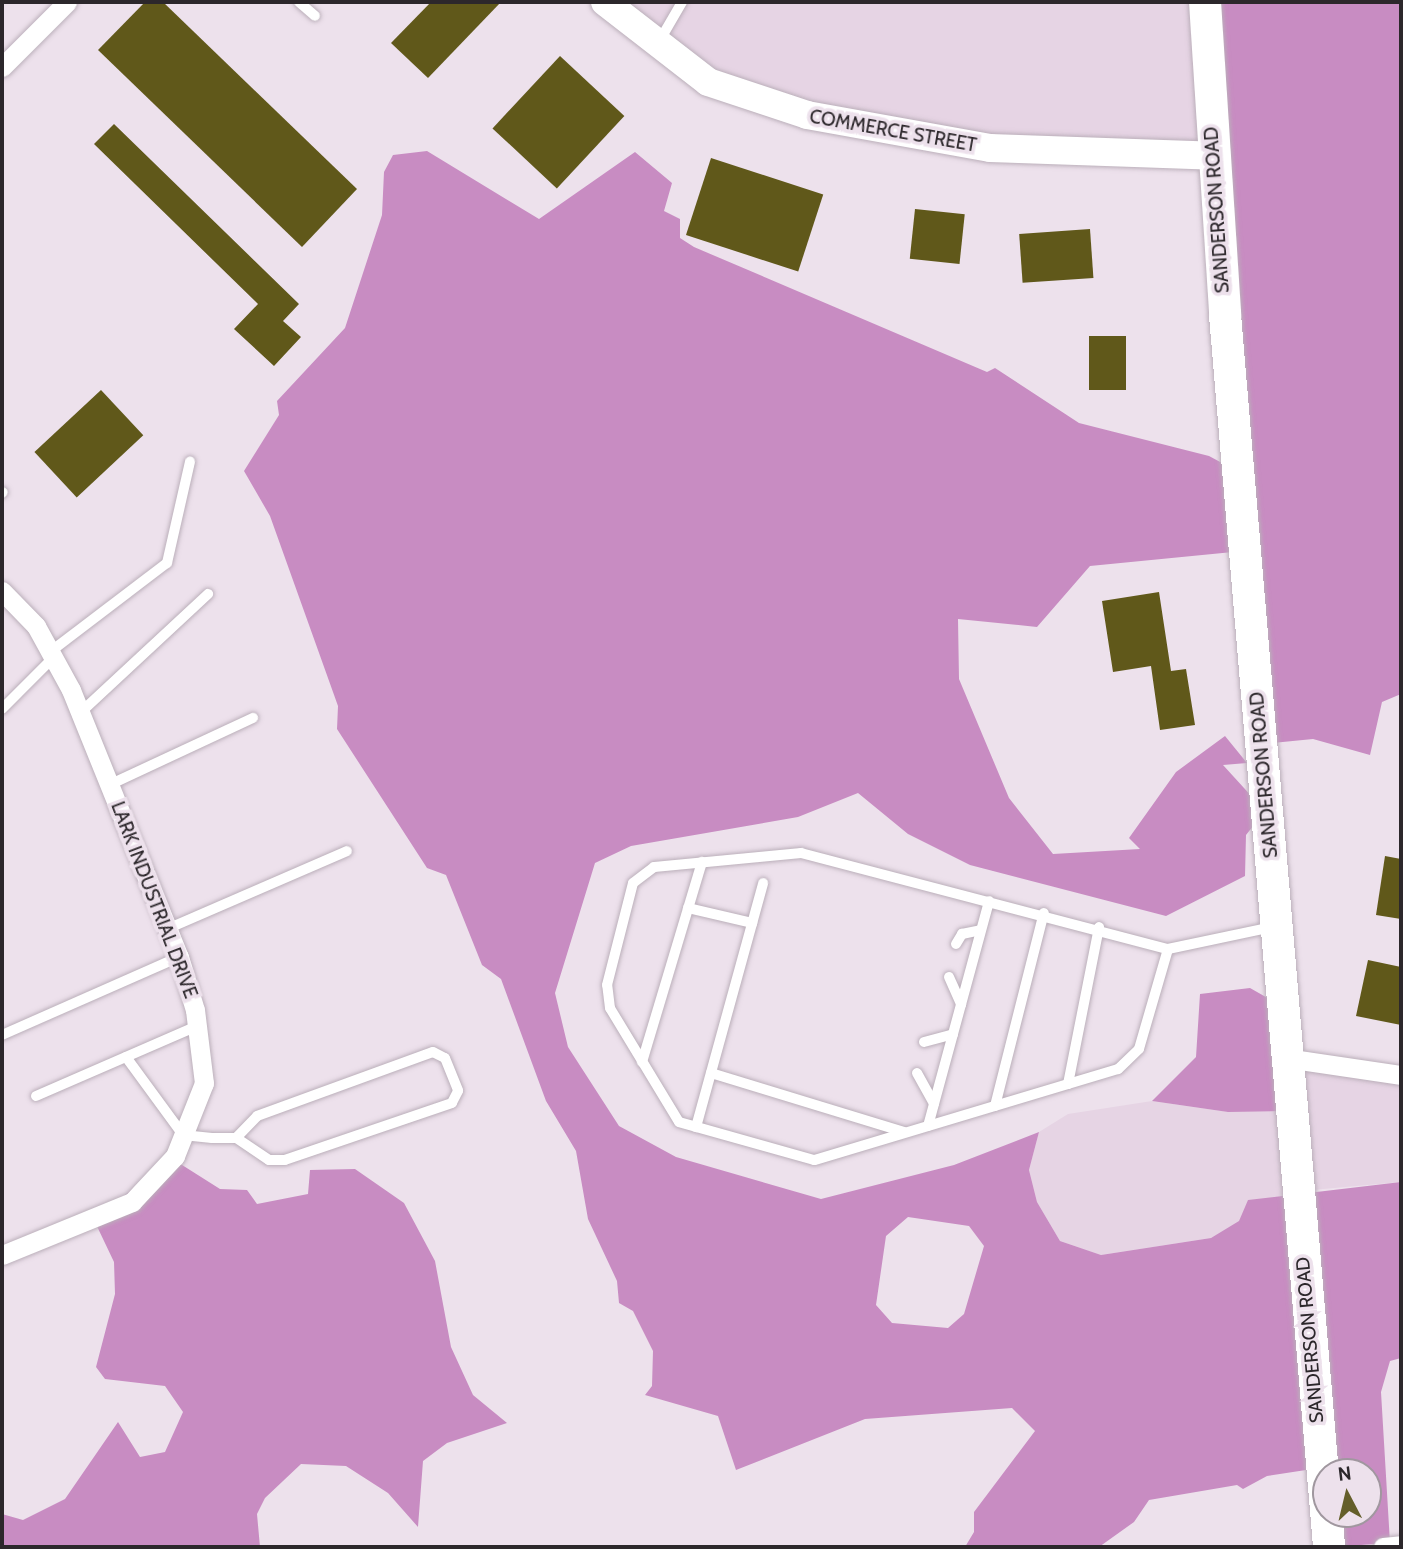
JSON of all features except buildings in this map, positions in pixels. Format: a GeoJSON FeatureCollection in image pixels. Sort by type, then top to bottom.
{"type":"FeatureCollection","features":[{"type":"Feature","properties":{"kind":"main road","name":"SANDERSON ROAD"},"geometry":{"type":"LineString","coordinates":[[1205,2],[1214,156],[1286,1058],[1329,1547]]}},
{"type":"Feature","properties":{"kind":"street"},"geometry":{"type":"LineString","coordinates":[[2,67],[67,2]]}},
{"type":"Feature","properties":{"kind":"street","name":"COMMERCE STREET"},"geometry":{"type":"LineString","coordinates":[[605,2],[708,82],[744,99],[905,136],[990,148],[1214,156]]}},
{"type":"Feature","properties":{"kind":"street","name":"LARK INDUSTRIAL DRIVE"},"geometry":{"type":"LineString","coordinates":[[2,591],[52,655],[80,713],[178,957],[198,1026],[204,1083],[175,1156],[132,1202],[2,1255]]}},
{"type":"Feature","properties":{"kind":"street"},"geometry":{"type":"LineString","coordinates":[[1286,1058],[1401,1075]]}},
{"type":"Feature","properties":{"kind":"street"},"geometry":{"type":"LineString","coordinates":[[1383,1547],[1401,1545]]}},
{"type":"Feature","properties":{"kind":"lane"},"geometry":{"type":"LineString","coordinates":[[299,2],[315,16]]}},
{"type":"Feature","properties":{"kind":"lane"},"geometry":{"type":"LineString","coordinates":[[657,43],[682,2]]}},
{"type":"Feature","properties":{"kind":"lane"},"geometry":{"type":"LineString","coordinates":[[2,709],[52,655],[167,563],[190,462]]}},
{"type":"Feature","properties":{"kind":"lane"},"geometry":{"type":"LineString","coordinates":[[80,713],[208,594]]}},
{"type":"Feature","properties":{"kind":"lane"},"geometry":{"type":"LineString","coordinates":[[109,785],[253,718]]}},
{"type":"Feature","properties":{"kind":"lane"},"geometry":{"type":"LineString","coordinates":[[167,929],[347,851]]}},
{"type":"Feature","properties":{"kind":"lane"},"geometry":{"type":"LineString","coordinates":[[1168,949],[1139,1049],[1118,1069],[814,1160],[679,1122],[610,1008],[607,985],[633,883],[654,867],[801,853],[1099,927],[1168,949],[1276,926]]}},
{"type":"Feature","properties":{"kind":"lane"},"geometry":{"type":"LineString","coordinates":[[642,1062],[702,862]]}},
{"type":"Feature","properties":{"kind":"lane"},"geometry":{"type":"LineString","coordinates":[[696,1127],[763,883]]}},
{"type":"Feature","properties":{"kind":"lane"},"geometry":{"type":"LineString","coordinates":[[928,1126],[989,901]]}},
{"type":"Feature","properties":{"kind":"lane"},"geometry":{"type":"LineString","coordinates":[[688,908],[752,923]]}},
{"type":"Feature","properties":{"kind":"lane"},"geometry":{"type":"LineString","coordinates":[[995,1106],[1044,913]]}},
{"type":"Feature","properties":{"kind":"lane"},"geometry":{"type":"LineString","coordinates":[[1068,1084],[1099,927]]}},
{"type":"Feature","properties":{"kind":"lane"},"geometry":{"type":"LineString","coordinates":[[956,944],[962,933],[981,930]]}},
{"type":"Feature","properties":{"kind":"lane"},"geometry":{"type":"LineString","coordinates":[[2,1035],[178,957]]}},
{"type":"Feature","properties":{"kind":"lane"},"geometry":{"type":"LineString","coordinates":[[949,977],[961,1004]]}},
{"type":"Feature","properties":{"kind":"lane"},"geometry":{"type":"LineString","coordinates":[[36,1096],[198,1026]]}},
{"type":"Feature","properties":{"kind":"lane"},"geometry":{"type":"LineString","coordinates":[[924,1042],[953,1034]]}},
{"type":"Feature","properties":{"kind":"lane"},"geometry":{"type":"LineString","coordinates":[[126,1057],[183,1135],[236,1138],[263,1157],[285,1160],[452,1103],[458,1091],[445,1058],[433,1052],[257,1116],[236,1138]]}},
{"type":"Feature","properties":{"kind":"lane"},"geometry":{"type":"LineString","coordinates":[[711,1073],[906,1133]]}},
{"type":"Feature","properties":{"kind":"lane"},"geometry":{"type":"LineString","coordinates":[[917,1073],[934,1104]]}},
{"type":"Feature","properties":{"kind":"shaded area"},"geometry":{"type":"Polygon","coordinates":[[[610,2],[1205,2],[1213,149],[1062,148],[745,98],[610,2]]]}},
{"type":"Feature","properties":{"kind":"shaded area"},"geometry":{"type":"Polygon","coordinates":[[[1205,2],[1401,2],[1401,694],[1382,702],[1370,755],[1313,739],[1263,744],[1243,551],[1090,566],[1037,627],[958,619],[959,679],[1009,798],[1053,854],[1140,849],[1129,838],[1176,772],[1225,736],[1247,763],[1223,765],[1265,811],[1246,835],[1245,876],[1166,916],[970,865],[908,834],[858,793],[798,817],[631,846],[595,863],[555,993],[568,1047],[619,1126],[676,1157],[821,1199],[954,1165],[1039,1132],[1029,1170],[1037,1202],[1060,1241],[1101,1255],[1211,1238],[1239,1221],[1248,1200],[1401,1182],[1401,1358],[1390,1361],[1381,1392],[1390,1543],[1332,1547],[1329,1528],[1382,1528],[1382,1458],[1312,1458],[1312,1469],[1267,1476],[1243,1489],[1237,1485],[1149,1500],[1134,1522],[1099,1547],[965,1547],[974,1532],[974,1512],[1035,1431],[1012,1408],[865,1419],[736,1470],[718,1416],[645,1395],[652,1386],[653,1351],[633,1311],[619,1303],[617,1281],[588,1219],[576,1151],[546,1101],[501,979],[482,965],[446,875],[427,868],[337,729],[338,706],[270,516],[244,471],[279,415],[277,401],[345,328],[382,215],[384,172],[393,155],[427,151],[539,219],[635,152],[672,183],[664,211],[680,219],[680,238],[694,247],[987,372],[995,368],[1079,423],[1209,456],[1237,471],[1205,2]],[[908,1217],[886,1236],[876,1305],[892,1323],[948,1328],[964,1314],[984,1246],[969,1226],[908,1217]]]}},
{"type":"Feature","properties":{"kind":"shaded area"},"geometry":{"type":"Polygon","coordinates":[[[1250,988],[1282,1006],[1286,1111],[1228,1112],[1152,1101],[1196,1057],[1200,994],[1250,988]]]}},
{"type":"Feature","properties":{"kind":"shaded area"},"geometry":{"type":"Polygon","coordinates":[[[1298,1058],[1401,1072],[1401,1182],[1301,1191],[1211,1238],[1101,1255],[1060,1241],[1037,1202],[1029,1170],[1039,1132],[1068,1114],[1152,1101],[1228,1112],[1298,1058]]]}},
{"type":"Feature","properties":{"kind":"shaded area"},"geometry":{"type":"Polygon","coordinates":[[[171,1158],[220,1189],[247,1190],[257,1204],[308,1194],[310,1170],[355,1169],[404,1203],[435,1261],[451,1347],[473,1395],[507,1423],[447,1443],[423,1461],[418,1527],[388,1493],[346,1466],[301,1464],[265,1498],[257,1514],[260,1547],[2,1547],[2,1514],[23,1520],[65,1499],[118,1422],[140,1457],[165,1452],[183,1412],[165,1386],[105,1379],[96,1367],[115,1294],[114,1262],[94,1220],[171,1158]]]}}]}
